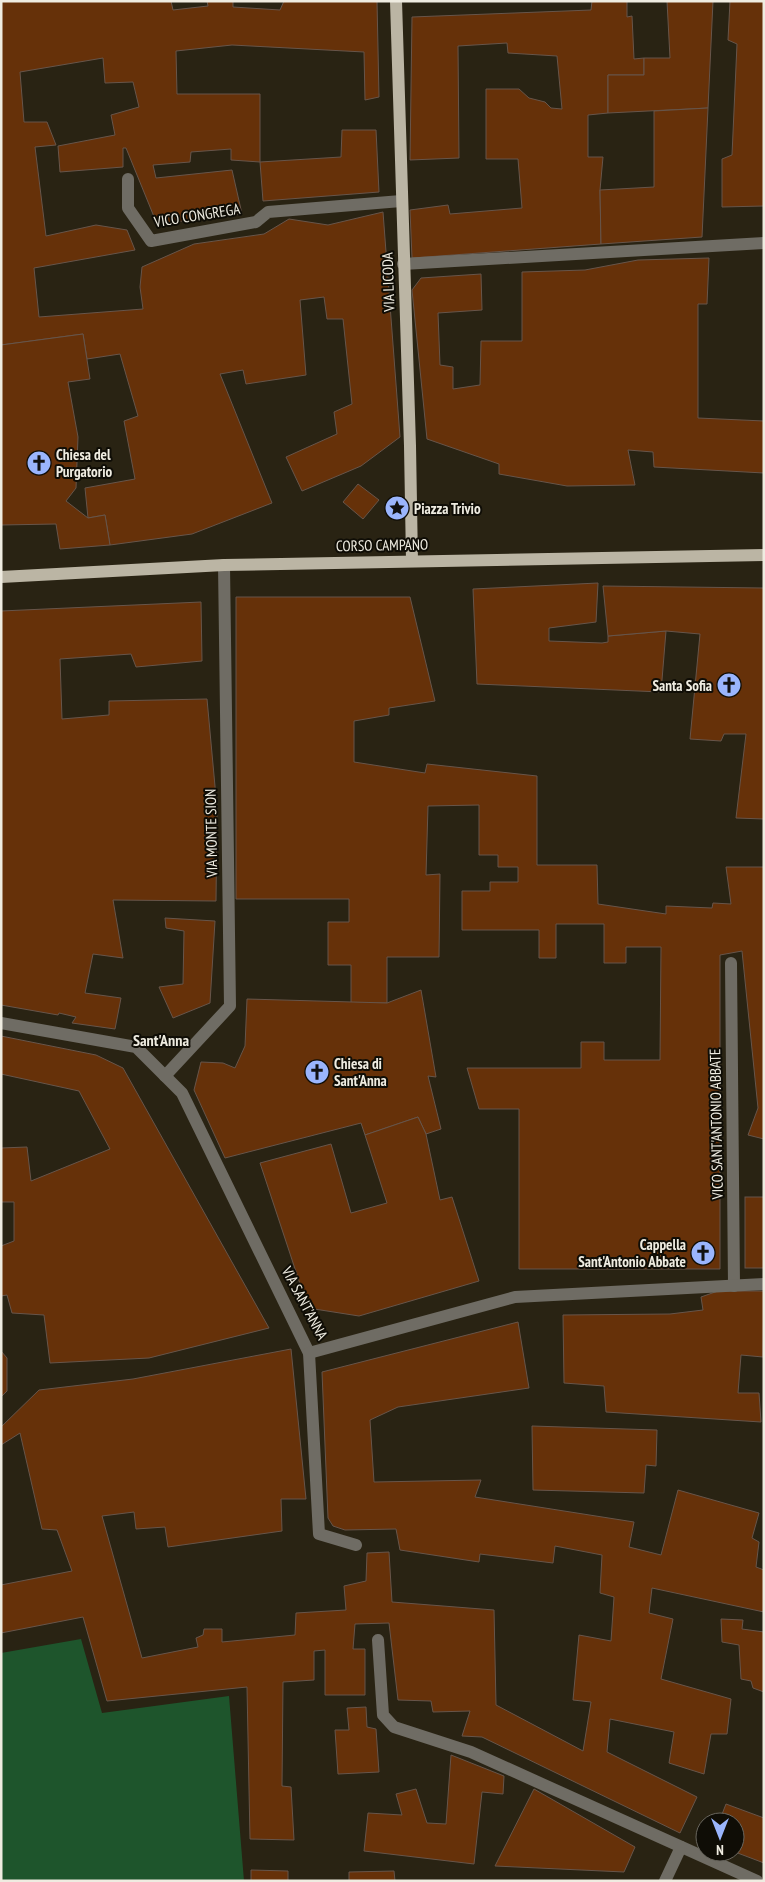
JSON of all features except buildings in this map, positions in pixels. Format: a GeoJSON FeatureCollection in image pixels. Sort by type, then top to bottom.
{"type":"FeatureCollection","features":[{"type":"Feature","properties":{"kind":"main road","name":"VIA LICODA"},"geometry":{"type":"LineString","coordinates":[[396,1],[412,561]]}},
{"type":"Feature","properties":{"kind":"main road","name":"CORSO CAMPANO"},"geometry":{"type":"LineString","coordinates":[[1,577],[224,565],[764,555]]}},
{"type":"Feature","properties":{"kind":"street","name":"VICO CONGREGA"},"geometry":{"type":"LineString","coordinates":[[128,178],[128,208],[151,241],[256,222],[268,212],[401,201]]}},
{"type":"Feature","properties":{"kind":"street"},"geometry":{"type":"LineString","coordinates":[[403,264],[764,244]]}},
{"type":"Feature","properties":{"kind":"street","name":"VIA MONTE SION"},"geometry":{"type":"LineString","coordinates":[[165,1076],[230,1006],[224,565]]}},
{"type":"Feature","properties":{"kind":"street","name":"VICO SANT'ANTONIO ABBATE"},"geometry":{"type":"LineString","coordinates":[[731,963],[734,1286]]}},
{"type":"Feature","properties":{"kind":"street","name":"VIA SANT'ANNA"},"geometry":{"type":"LineString","coordinates":[[1,1023],[136,1047],[182,1093],[309,1353],[515,1297],[764,1284]]}},
{"type":"Feature","properties":{"kind":"street"},"geometry":{"type":"LineString","coordinates":[[309,1353],[319,1534],[356,1545]]}},
{"type":"Feature","properties":{"kind":"street"},"geometry":{"type":"LineString","coordinates":[[378,1640],[383,1715],[394,1727],[471,1752],[757,1881]]}},
{"type":"Feature","properties":{"kind":"street"},"geometry":{"type":"LineString","coordinates":[[664,1881],[681,1847]]}},
{"type":"Feature","properties":{"kind":"green space"},"geometry":{"type":"Polygon","coordinates":[[[81,1639],[102,1713],[229,1696],[244,1881],[1,1881],[1,1653],[81,1639]]]}},
{"type":"Feature","properties":{"kind":"place","name":"Chiesa del Purgatorio"},"geometry":{"type":"Point","coordinates":[39,463]}},
{"type":"Feature","properties":{"kind":"place","name":"Piazza Trivio"},"geometry":{"type":"Point","coordinates":[397,508]}},
{"type":"Feature","properties":{"kind":"place","name":"Santa Sofia"},"geometry":{"type":"Point","coordinates":[729,685]}},
{"type":"Feature","properties":{"kind":"place","name":"Chiesa di Sant'Anna"},"geometry":{"type":"Point","coordinates":[317,1072]}},
{"type":"Feature","properties":{"kind":"place","name":"Cappella Sant'Antonio Abbate"},"geometry":{"type":"Point","coordinates":[703,1253]}},
{"type":"Feature","properties":{"kind":"district","name":"Sant'Anna"},"geometry":{"type":"Point","coordinates":[161,1040]}}]}
